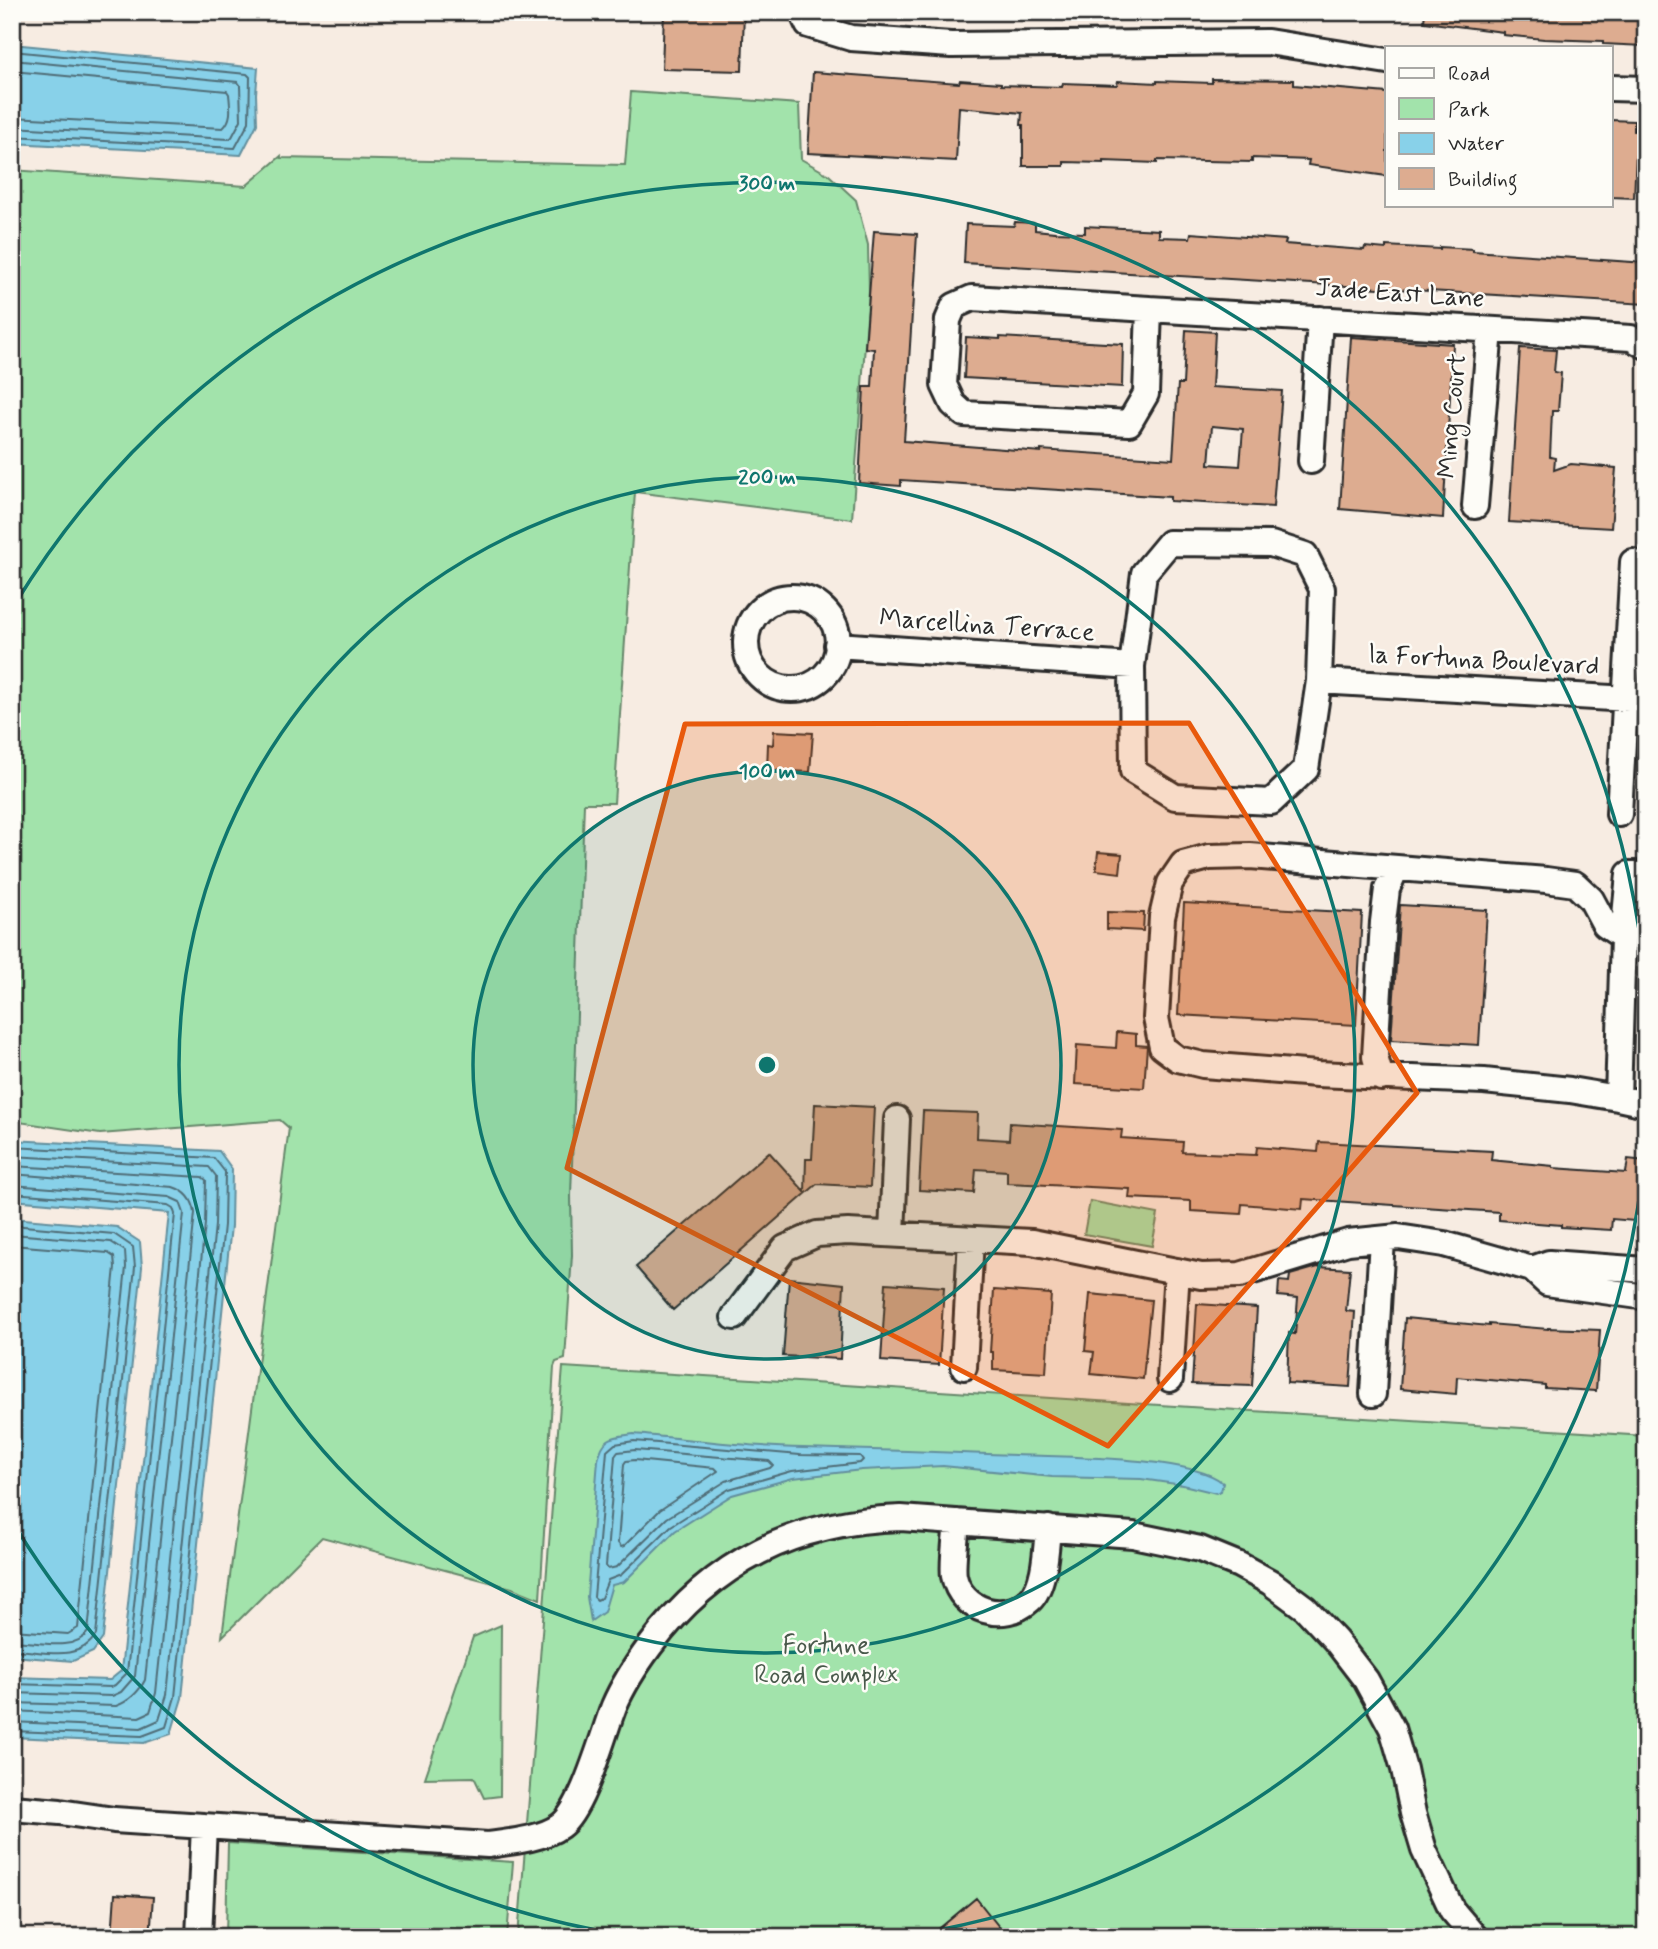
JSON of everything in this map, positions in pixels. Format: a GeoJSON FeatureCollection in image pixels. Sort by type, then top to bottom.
{"type":"FeatureCollection","features":[{"type":"Feature","properties":{"kind":"street"},"geometry":{"type":"LineString","coordinates":[[802,12],[808,25],[851,38],[951,45],[1268,42],[1385,61]]}},
{"type":"Feature","properties":{"kind":"street"},"geometry":{"type":"LineString","coordinates":[[1612,88],[1646,89]]}},
{"type":"Feature","properties":{"kind":"street","name":"Jade East Lane"},"geometry":{"type":"LineString","coordinates":[[1149,309],[1146,394],[1129,423],[964,414],[953,404],[944,385],[948,320],[954,306],[972,298],[1632,338],[1646,346]]}},
{"type":"Feature","properties":{"kind":"street"},"geometry":{"type":"LineString","coordinates":[[1311,461],[1320,319]]}},
{"type":"Feature","properties":{"kind":"street","name":"Ming Court"},"geometry":{"type":"LineString","coordinates":[[1475,506],[1490,330]]}},
{"type":"Feature","properties":{"kind":"street"},"geometry":{"type":"LineString","coordinates":[[1170,543],[1271,544],[1306,555],[1322,589],[1319,681],[1306,769],[1271,802],[1175,797],[1133,771],[1132,666],[1144,573],[1170,543]]}},
{"type":"Feature","properties":{"kind":"street"},"geometry":{"type":"LineString","coordinates":[[1619,814],[1636,699],[1633,562]]}},
{"type":"Feature","properties":{"kind":"street","name":"Marcellina Terrace"},"geometry":{"type":"LineString","coordinates":[[838,645],[1132,666]]}},
{"type":"Feature","properties":{"kind":"street","name":"la Fortuna Boulevard"},"geometry":{"type":"LineString","coordinates":[[1319,681],[1636,699]]}},
{"type":"Feature","properties":{"kind":"street"},"geometry":{"type":"LineString","coordinates":[[1623,937],[1605,925],[1591,899],[1575,884],[1250,856],[1209,858],[1183,864],[1170,883],[1162,916],[1156,1018],[1162,1047],[1178,1059],[1203,1065],[1381,1078],[1483,1081],[1570,1090],[1646,1104]]}},
{"type":"Feature","properties":{"kind":"street"},"geometry":{"type":"LineString","coordinates":[[1381,1078],[1375,1057],[1383,922],[1387,889],[1396,868]]}},
{"type":"Feature","properties":{"kind":"street"},"geometry":{"type":"LineString","coordinates":[[1618,1098],[1623,937],[1629,874],[1646,874]]}},
{"type":"Feature","properties":{"kind":"street"},"geometry":{"type":"LineString","coordinates":[[892,1234],[897,1119]]}},
{"type":"Feature","properties":{"kind":"street"},"geometry":{"type":"LineString","coordinates":[[734,1317],[785,1248],[817,1234],[848,1232],[1032,1242],[1200,1276],[1240,1275],[1348,1242],[1398,1237],[1444,1244],[1532,1269],[1549,1263],[1577,1276],[1640,1297],[1641,1270],[1577,1276]]}},
{"type":"Feature","properties":{"kind":"street"},"geometry":{"type":"LineString","coordinates":[[964,1367],[971,1239]]}},
{"type":"Feature","properties":{"kind":"street"},"geometry":{"type":"LineString","coordinates":[[1373,1394],[1382,1239]]}},
{"type":"Feature","properties":{"kind":"street"},"geometry":{"type":"LineString","coordinates":[[1170,1379],[1177,1271]]}},
{"type":"Feature","properties":{"kind":"street"},"geometry":{"type":"LineString","coordinates":[[12,1808],[114,1820],[488,1845],[528,1840],[561,1826],[578,1804],[615,1704],[636,1665],[665,1625],[699,1592],[740,1560],[779,1542],[822,1527],[866,1519],[957,1521],[1133,1535],[1200,1549],[1270,1581],[1305,1608],[1336,1641],[1366,1680],[1392,1728],[1424,1850],[1452,1910],[1475,1937]]}},
{"type":"Feature","properties":{"kind":"street"},"geometry":{"type":"LineString","coordinates":[[957,1521],[954,1575],[963,1595],[978,1609],[1009,1613],[1031,1600],[1042,1578],[1048,1528]]}},
{"type":"Feature","properties":{"kind":"street"},"geometry":{"type":"LineString","coordinates":[[199,1937],[204,1826]]}},
{"type":"Feature","properties":{"kind":"highlighted area"},"geometry":{"type":"Polygon","coordinates":[[[1189,723],[1417,1093],[1108,1446],[567,1168],[685,724],[1189,723]]]}},
{"type":"Feature","properties":{"kind":"green space"},"geometry":{"type":"Polygon","coordinates":[[[631,92],[799,104],[801,159],[829,175],[856,200],[868,245],[869,291],[852,519],[635,492],[614,803],[584,803],[571,1195],[572,1255],[565,1359],[556,1362],[554,1367],[540,1599],[512,1588],[322,1537],[222,1637],[289,1128],[280,1120],[100,1134],[12,1121],[12,170],[246,186],[281,156],[625,165],[631,92]]]}},
{"type":"Feature","properties":{"kind":"green space"},"geometry":{"type":"Polygon","coordinates":[[[1090,1201],[1158,1214],[1152,1246],[1084,1234],[1090,1201]]]}},
{"type":"Feature","properties":{"kind":"green space","name":"Fortune Road Complex"},"geometry":{"type":"Polygon","coordinates":[[[563,1367],[1646,1436],[1646,1937],[518,1937],[563,1367]]]}},
{"type":"Feature","properties":{"kind":"green space"},"geometry":{"type":"Polygon","coordinates":[[[501,1625],[500,1796],[484,1798],[474,1777],[425,1778],[473,1637],[501,1625]]]}},
{"type":"Feature","properties":{"kind":"green space"},"geometry":{"type":"Polygon","coordinates":[[[228,1843],[513,1862],[507,1937],[226,1937],[228,1843]]]}},
{"type":"Feature","properties":{"kind":"water"},"geometry":{"type":"Polygon","coordinates":[[[12,44],[258,68],[257,124],[241,155],[12,143],[12,44]]]}},
{"type":"Feature","properties":{"kind":"water"},"geometry":{"type":"Polygon","coordinates":[[[12,1140],[219,1151],[232,1169],[231,1226],[182,1698],[171,1734],[144,1743],[12,1737],[12,1677],[110,1680],[121,1671],[169,1213],[12,1200],[12,1140]]]}},
{"type":"Feature","properties":{"kind":"water"},"geometry":{"type":"Polygon","coordinates":[[[12,1218],[117,1227],[140,1242],[142,1267],[103,1638],[93,1652],[73,1661],[12,1656],[12,1218]]]}},
{"type":"Feature","properties":{"kind":"water"},"geometry":{"type":"Polygon","coordinates":[[[634,1434],[782,1447],[1124,1460],[1184,1468],[1207,1474],[1223,1483],[1221,1491],[1216,1493],[1141,1479],[1052,1477],[943,1466],[862,1470],[793,1478],[732,1495],[675,1531],[624,1582],[612,1585],[604,1612],[591,1621],[587,1597],[598,1460],[603,1446],[610,1439],[634,1434]]]}},
{"type":"Feature","properties":{"kind":"building"},"geometry":{"type":"Polygon","coordinates":[[[664,12],[744,12],[742,71],[662,69],[664,12]]]}},
{"type":"Feature","properties":{"kind":"building"},"geometry":{"type":"Polygon","coordinates":[[[1425,12],[1527,12],[1565,16],[1565,12],[1592,12],[1591,16],[1646,17],[1644,46],[1503,35],[1503,32],[1424,22],[1425,12]]]}},
{"type":"Feature","properties":{"kind":"building"},"geometry":{"type":"Polygon","coordinates":[[[813,72],[959,83],[960,80],[1001,85],[1062,87],[1063,83],[1117,85],[1118,81],[1212,83],[1212,79],[1294,80],[1294,85],[1385,93],[1385,176],[1308,165],[1309,160],[1252,158],[1252,162],[1157,160],[1157,163],[1104,161],[1064,162],[1064,166],[1023,166],[1022,113],[959,107],[956,161],[808,153],[813,72]]]}},
{"type":"Feature","properties":{"kind":"building"},"geometry":{"type":"Polygon","coordinates":[[[1612,120],[1634,121],[1634,131],[1637,131],[1634,198],[1612,197],[1612,120]]]}},
{"type":"Feature","properties":{"kind":"building"},"geometry":{"type":"Polygon","coordinates":[[[1015,222],[1035,223],[1035,230],[1055,232],[1085,233],[1085,226],[1159,230],[1159,237],[1190,238],[1191,233],[1286,240],[1285,244],[1364,250],[1365,247],[1386,249],[1386,246],[1440,247],[1646,263],[1646,304],[964,263],[966,224],[1014,226],[1015,222]]]}},
{"type":"Feature","properties":{"kind":"building"},"geometry":{"type":"Polygon","coordinates":[[[874,231],[917,234],[904,441],[1173,459],[1178,384],[1183,384],[1186,330],[1215,332],[1212,387],[1282,391],[1273,507],[1170,501],[1170,497],[901,480],[901,486],[859,483],[864,387],[872,387],[874,349],[865,348],[874,231]],[[1212,426],[1209,464],[1240,466],[1243,429],[1212,426]]]}},
{"type":"Feature","properties":{"kind":"building"},"geometry":{"type":"Polygon","coordinates":[[[966,337],[1123,344],[1122,387],[964,378],[966,337]]]}},
{"type":"Feature","properties":{"kind":"building"},"geometry":{"type":"Polygon","coordinates":[[[1351,337],[1453,344],[1443,518],[1340,509],[1351,337]]]}},
{"type":"Feature","properties":{"kind":"building"},"geometry":{"type":"Polygon","coordinates":[[[1520,348],[1556,350],[1554,372],[1561,373],[1558,411],[1552,411],[1550,457],[1555,458],[1554,470],[1571,464],[1616,468],[1611,528],[1509,522],[1520,348]]]}},
{"type":"Feature","properties":{"kind":"building"},"geometry":{"type":"Polygon","coordinates":[[[774,731],[813,733],[810,772],[767,770],[768,744],[773,745],[774,731]]]}},
{"type":"Feature","properties":{"kind":"building"},"geometry":{"type":"Polygon","coordinates":[[[1098,852],[1122,854],[1120,873],[1096,870],[1098,852]]]}},
{"type":"Feature","properties":{"kind":"building"},"geometry":{"type":"Polygon","coordinates":[[[1184,903],[1362,913],[1356,1025],[1178,1015],[1184,903]]]}},
{"type":"Feature","properties":{"kind":"building"},"geometry":{"type":"Polygon","coordinates":[[[1400,905],[1487,910],[1479,1045],[1391,1040],[1400,905]]]}},
{"type":"Feature","properties":{"kind":"building"},"geometry":{"type":"Polygon","coordinates":[[[1107,912],[1144,913],[1143,931],[1107,929],[1107,912]]]}},
{"type":"Feature","properties":{"kind":"building"},"geometry":{"type":"Polygon","coordinates":[[[1117,1032],[1136,1034],[1136,1045],[1147,1046],[1144,1088],[1075,1084],[1077,1045],[1116,1048],[1117,1032]]]}},
{"type":"Feature","properties":{"kind":"building"},"geometry":{"type":"Polygon","coordinates":[[[815,1104],[874,1107],[870,1187],[817,1184],[673,1310],[636,1267],[769,1152],[805,1192],[806,1159],[812,1159],[815,1104]]]}},
{"type":"Feature","properties":{"kind":"building"},"geometry":{"type":"Polygon","coordinates":[[[923,1111],[978,1113],[977,1138],[1009,1140],[1010,1123],[1122,1130],[1121,1138],[1183,1142],[1182,1152],[1256,1155],[1257,1147],[1318,1152],[1319,1142],[1492,1151],[1491,1160],[1626,1173],[1628,1159],[1646,1161],[1646,1222],[1612,1219],[1611,1230],[1561,1227],[1499,1220],[1499,1212],[1303,1199],[1302,1209],[1242,1204],[1241,1214],[1191,1211],[1191,1201],[1129,1198],[1130,1189],[1007,1183],[1007,1171],[976,1169],[974,1193],[919,1190],[923,1111]]]}},
{"type":"Feature","properties":{"kind":"building"},"geometry":{"type":"Polygon","coordinates":[[[1318,1267],[1350,1269],[1346,1311],[1355,1312],[1350,1387],[1287,1383],[1289,1333],[1295,1334],[1298,1298],[1278,1296],[1279,1281],[1289,1282],[1290,1275],[1318,1267]]]}},
{"type":"Feature","properties":{"kind":"building"},"geometry":{"type":"Polygon","coordinates":[[[789,1278],[844,1284],[840,1359],[783,1356],[789,1278]]]}},
{"type":"Feature","properties":{"kind":"building"},"geometry":{"type":"Polygon","coordinates":[[[886,1283],[944,1287],[939,1365],[881,1361],[886,1283]]]}},
{"type":"Feature","properties":{"kind":"building"},"geometry":{"type":"Polygon","coordinates":[[[994,1290],[1051,1294],[1046,1373],[993,1370],[993,1352],[990,1352],[994,1290]]]}},
{"type":"Feature","properties":{"kind":"building"},"geometry":{"type":"Polygon","coordinates":[[[1090,1294],[1151,1300],[1143,1379],[1091,1374],[1094,1352],[1085,1351],[1090,1294]]]}},
{"type":"Feature","properties":{"kind":"building"},"geometry":{"type":"Polygon","coordinates":[[[1197,1304],[1257,1308],[1252,1386],[1192,1384],[1197,1304]]]}},
{"type":"Feature","properties":{"kind":"building"},"geometry":{"type":"Polygon","coordinates":[[[1405,1318],[1489,1326],[1600,1330],[1596,1391],[1545,1388],[1545,1385],[1457,1377],[1456,1394],[1400,1389],[1405,1318]]]}},
{"type":"Feature","properties":{"kind":"building"},"geometry":{"type":"Polygon","coordinates":[[[115,1894],[153,1897],[150,1937],[112,1937],[115,1894]]]}},
{"type":"Feature","properties":{"kind":"building"},"geometry":{"type":"Polygon","coordinates":[[[976,1898],[1007,1937],[929,1937],[976,1898]]]}}]}
